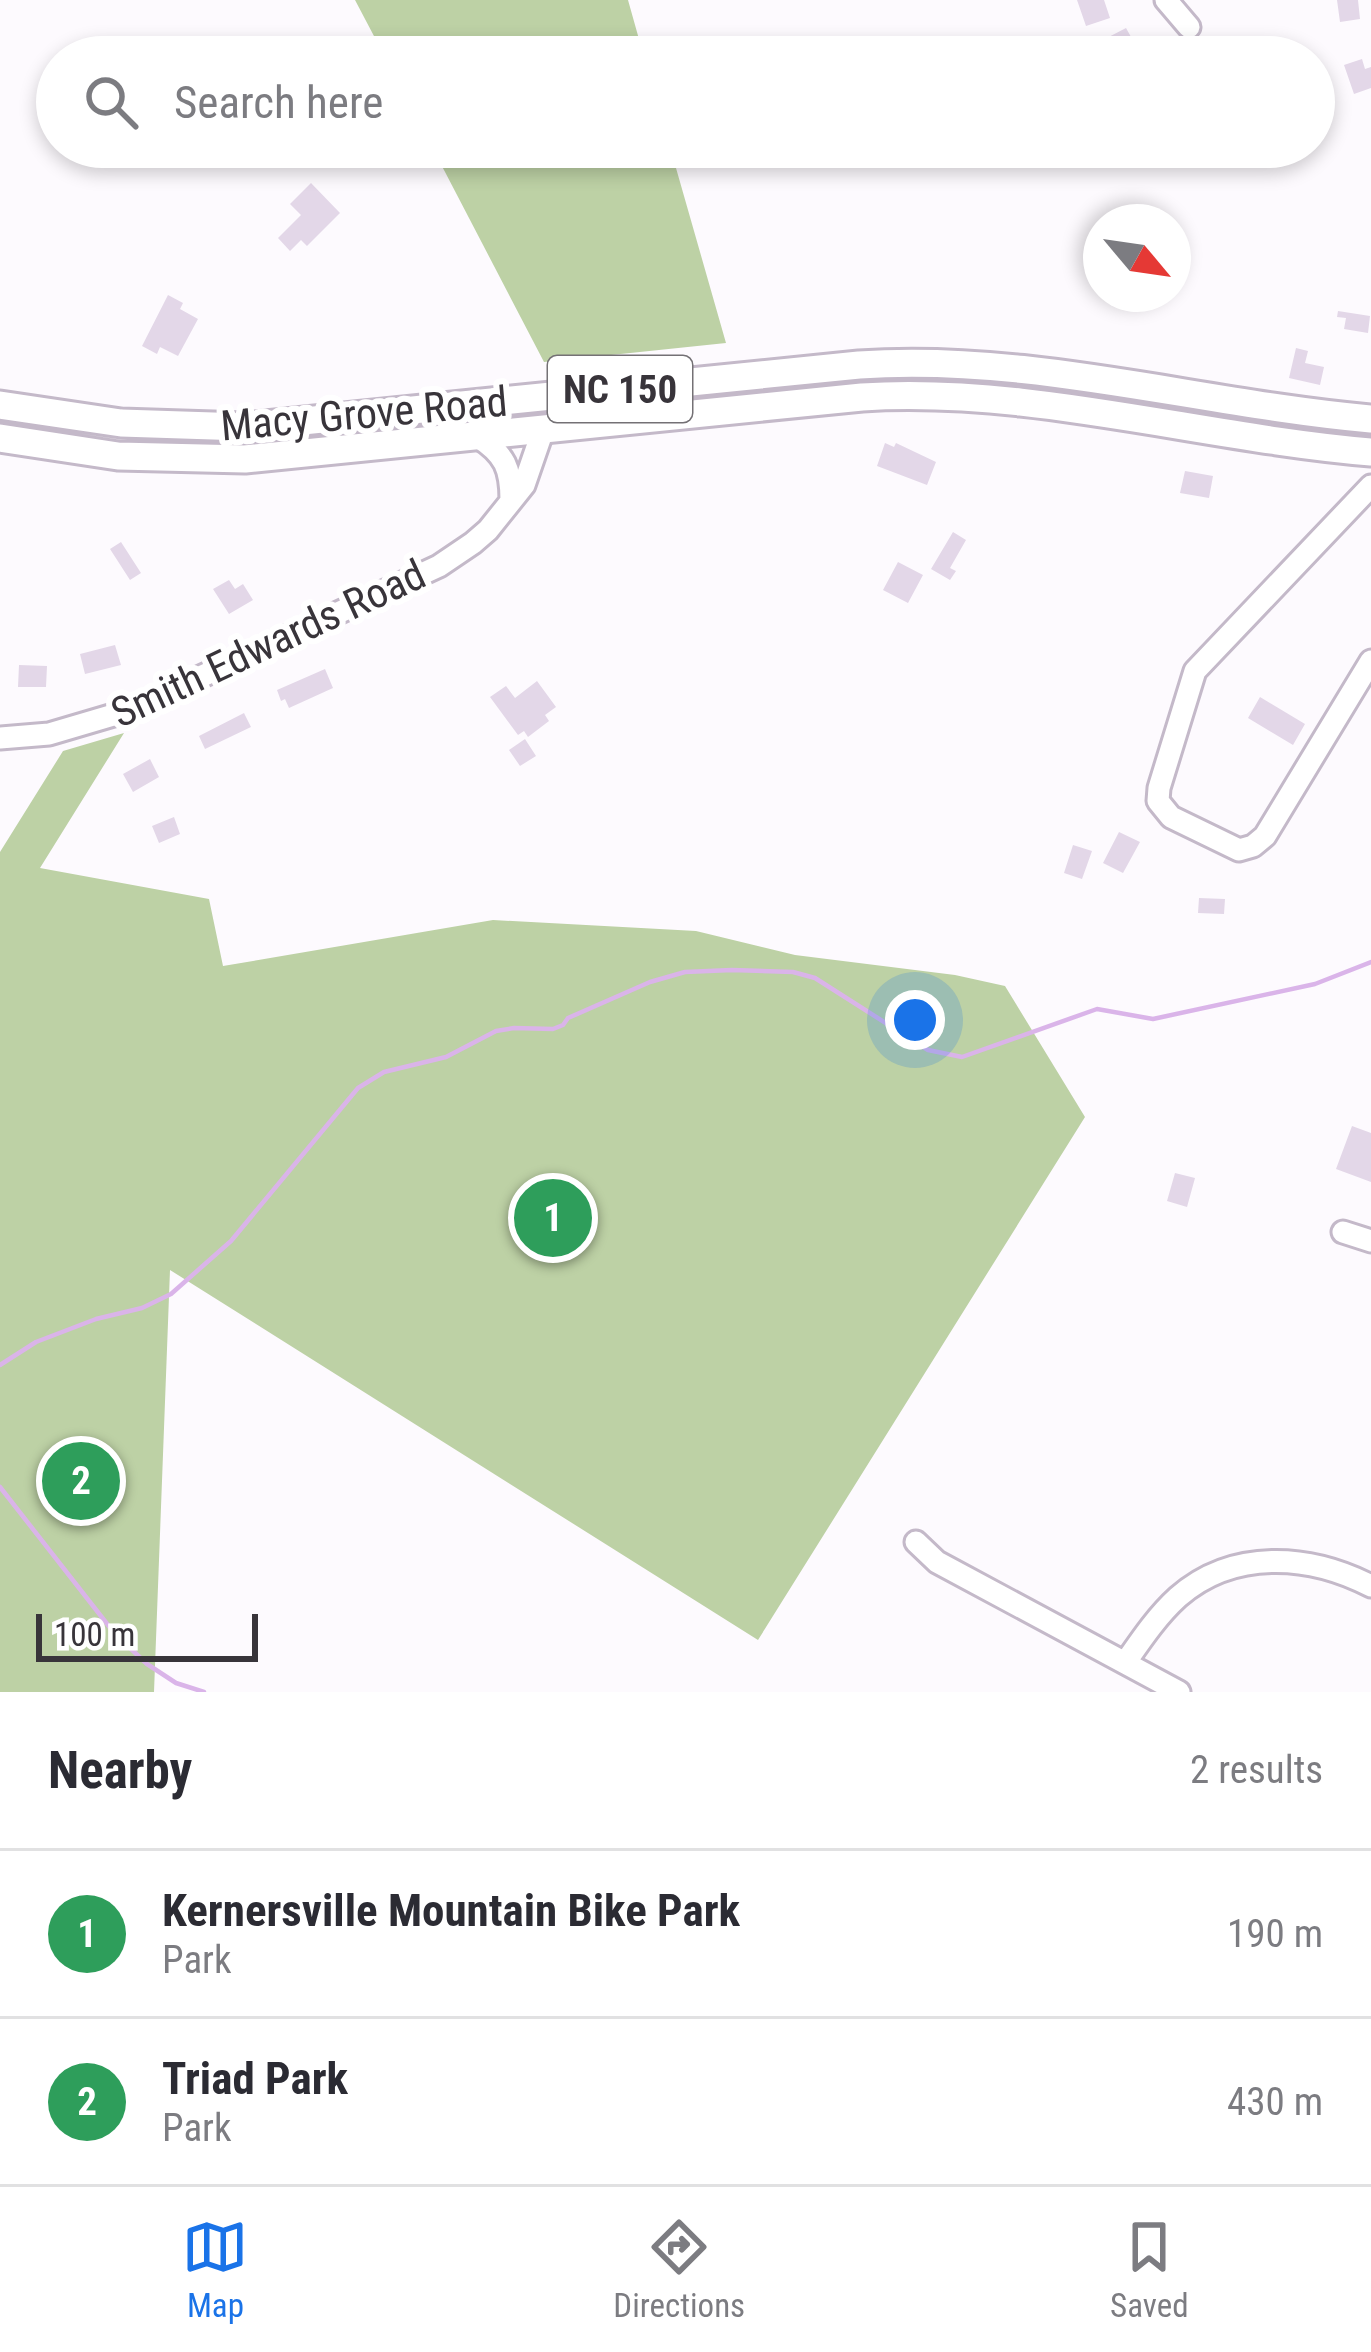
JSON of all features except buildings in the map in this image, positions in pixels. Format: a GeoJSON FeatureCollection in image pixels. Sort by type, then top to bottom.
{"type":"FeatureCollection","features":[{"type":"Feature","properties":{"kind":"main road","name":"Macy Grove Road"},"geometry":{"type":"LineString","coordinates":[[0,405],[121,423],[224,427],[925,362],[998,367],[1371,419]]}},
{"type":"Feature","properties":{"kind":"main road"},"geometry":{"type":"LineString","coordinates":[[1034,405],[1050,392],[1240,402]]}},
{"type":"Feature","properties":{"kind":"main road","name":"Macy Grove Road"},"geometry":{"type":"LineString","coordinates":[[0,438],[78,452],[245,459],[895,395],[961,396],[1371,452]]}},
{"type":"Feature","properties":{"kind":"main road"},"geometry":{"type":"LineString","coordinates":[[289,456],[494,419],[510,411],[515,400]]}},
{"type":"Feature","properties":{"kind":"street"},"geometry":{"type":"LineString","coordinates":[[1166,0],[1189,27]]}},
{"type":"Feature","properties":{"kind":"street","name":"Smith Edwards Road"},"geometry":{"type":"LineString","coordinates":[[0,738],[74,729],[128,711],[457,555],[488,530],[524,485],[543,430]]}},
{"type":"Feature","properties":{"kind":"street"},"geometry":{"type":"LineString","coordinates":[[478,437],[506,460],[511,500]]}},
{"type":"Feature","properties":{"kind":"street"},"geometry":{"type":"LineString","coordinates":[[1371,486],[1195,671],[1158,801],[1171,817],[1217,840],[1239,850],[1253,846],[1265,836],[1371,662]]}},
{"type":"Feature","properties":{"kind":"street"},"geometry":{"type":"LineString","coordinates":[[1343,1232],[1371,1240]]}},
{"type":"Feature","properties":{"kind":"street"},"geometry":{"type":"LineString","coordinates":[[916,1542],[937,1562],[1179,1692]]}},
{"type":"Feature","properties":{"kind":"street"},"geometry":{"type":"LineString","coordinates":[[1125,1663],[1177,1598],[1228,1567],[1288,1561],[1318,1566],[1371,1586]]}},
{"type":"Feature","properties":{"kind":"green space"},"geometry":{"type":"Polygon","coordinates":[[[355,0],[628,0],[638,36],[374,36],[355,0]]]}},
{"type":"Feature","properties":{"kind":"green space"},"geometry":{"type":"Polygon","coordinates":[[[443,168],[676,168],[726,343],[544,362],[443,168]]]}},
{"type":"Feature","properties":{"kind":"green space"},"geometry":{"type":"Polygon","coordinates":[[[124,733],[40,868],[209,899],[223,966],[493,920],[696,931],[795,955],[1005,986],[1085,1117],[758,1640],[170,1270],[154,1692],[0,1692],[0,852],[63,751],[124,733]]]}},
{"type":"Feature","properties":{"kind":"waterway"},"geometry":{"type":"LineString","coordinates":[[0,1365],[36,1342],[171,1294],[231,1241],[358,1088],[384,1072],[446,1057],[496,1031],[553,1029],[650,982],[685,972],[793,972],[815,978],[928,1050],[962,1057],[1097,1009],[1153,1019],[1315,984],[1371,962]]}},
{"type":"Feature","properties":{"kind":"waterway"},"geometry":{"type":"LineString","coordinates":[[0,1487],[115,1634],[176,1683],[204,1692]]}},
{"type":"Feature","properties":{"kind":"place","name":"Kernersville Mountain Bike Park"},"geometry":{"type":"Point","coordinates":[553,1218]}},
{"type":"Feature","properties":{"kind":"place","name":"Triad Park"},"geometry":{"type":"Point","coordinates":[81,1481]}}]}
